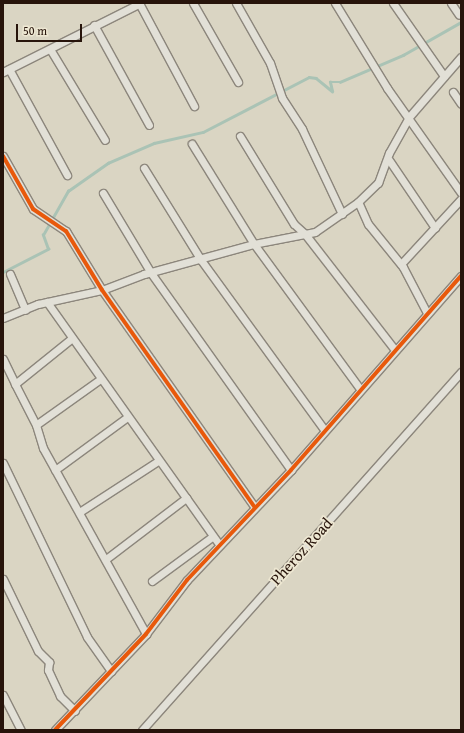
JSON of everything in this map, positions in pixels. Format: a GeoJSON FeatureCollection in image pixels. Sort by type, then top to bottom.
{"type":"FeatureCollection","features":[{"type":"Feature","properties":{"kind":"street"},"geometry":{"type":"LineString","coordinates":[[67,175],[6,71],[139,3],[194,106]]}},
{"type":"Feature","properties":{"kind":"street"},"geometry":{"type":"LineString","coordinates":[[193,3],[238,82]]}},
{"type":"Feature","properties":{"kind":"street"},"geometry":{"type":"LineString","coordinates":[[236,3],[281,86],[282,98],[302,129],[342,214]]}},
{"type":"Feature","properties":{"kind":"street"},"geometry":{"type":"LineString","coordinates":[[334,3],[409,117],[461,192]]}},
{"type":"Feature","properties":{"kind":"street"},"geometry":{"type":"LineString","coordinates":[[393,3],[444,76]]}},
{"type":"Feature","properties":{"kind":"street"},"geometry":{"type":"LineString","coordinates":[[451,3],[459,16]]}},
{"type":"Feature","properties":{"kind":"street"},"geometry":{"type":"LineString","coordinates":[[94,25],[150,125]]}},
{"type":"Feature","properties":{"kind":"street"},"geometry":{"type":"LineString","coordinates":[[50,49],[105,140]]}},
{"type":"Feature","properties":{"kind":"street"},"geometry":{"type":"LineString","coordinates":[[3,318],[47,302],[102,290],[151,273],[254,244],[305,234],[342,214],[358,202],[378,183],[409,117],[461,57]]}},
{"type":"Feature","properties":{"kind":"street"},"geometry":{"type":"LineString","coordinates":[[453,92],[461,104]]}},
{"type":"Feature","properties":{"kind":"street"},"geometry":{"type":"LineString","coordinates":[[240,136],[294,224],[305,234],[395,350]]}},
{"type":"Feature","properties":{"kind":"street"},"geometry":{"type":"LineString","coordinates":[[192,144],[254,244],[360,389]]}},
{"type":"Feature","properties":{"kind":"street"},"geometry":{"type":"LineString","coordinates":[[3,156],[33,209],[49,218],[66,231],[102,290],[254,506]]}},
{"type":"Feature","properties":{"kind":"street"},"geometry":{"type":"LineString","coordinates":[[388,160],[435,228]]}},
{"type":"Feature","properties":{"kind":"street"},"geometry":{"type":"LineString","coordinates":[[144,168],[201,260],[324,429]]}},
{"type":"Feature","properties":{"kind":"street"},"geometry":{"type":"LineString","coordinates":[[103,193],[151,273],[291,470]]}},
{"type":"Feature","properties":{"kind":"street"},"geometry":{"type":"LineString","coordinates":[[401,264],[461,199]]}},
{"type":"Feature","properties":{"kind":"street"},"geometry":{"type":"LineString","coordinates":[[358,202],[368,224],[401,264],[427,313]]}},
{"type":"Feature","properties":{"kind":"street"},"geometry":{"type":"LineString","coordinates":[[10,274],[25,310]]}},
{"type":"Feature","properties":{"kind":"street"},"geometry":{"type":"LineString","coordinates":[[55,730],[75,711],[146,634],[187,580],[254,506],[291,470],[324,429],[461,276]]}},
{"type":"Feature","properties":{"kind":"street"},"geometry":{"type":"LineString","coordinates":[[47,302],[126,418],[186,498],[212,537],[220,545]]}},
{"type":"Feature","properties":{"kind":"street"},"geometry":{"type":"LineString","coordinates":[[15,384],[72,338]]}},
{"type":"Feature","properties":{"kind":"street"},"geometry":{"type":"LineString","coordinates":[[3,360],[36,425],[55,470],[81,512],[146,634]]}},
{"type":"Feature","properties":{"kind":"street","name":"Pheroz Road"},"geometry":{"type":"LineString","coordinates":[[142,730],[461,372]]}},
{"type":"Feature","properties":{"kind":"street"},"geometry":{"type":"LineString","coordinates":[[36,425],[99,380]]}},
{"type":"Feature","properties":{"kind":"street"},"geometry":{"type":"LineString","coordinates":[[55,470],[126,418]]}},
{"type":"Feature","properties":{"kind":"street"},"geometry":{"type":"LineString","coordinates":[[81,512],[158,462]]}},
{"type":"Feature","properties":{"kind":"street"},"geometry":{"type":"LineString","coordinates":[[3,463],[87,637],[110,672]]}},
{"type":"Feature","properties":{"kind":"street"},"geometry":{"type":"LineString","coordinates":[[106,559],[186,498]]}},
{"type":"Feature","properties":{"kind":"street"},"geometry":{"type":"LineString","coordinates":[[152,581],[212,537]]}},
{"type":"Feature","properties":{"kind":"street"},"geometry":{"type":"LineString","coordinates":[[3,579],[38,651],[49,662],[48,670],[60,696],[75,711]]}},
{"type":"Feature","properties":{"kind":"street"},"geometry":{"type":"LineString","coordinates":[[3,695],[21,730]]}},
{"type":"Feature","properties":{"kind":"waterway"},"geometry":{"type":"LineString","coordinates":[[3,272],[48,249],[43,235],[68,191],[108,163],[154,143],[203,132],[309,77],[316,78],[332,91],[330,82],[340,82],[403,55],[461,22]]}},
{"type":"Feature","properties":{"kind":"cycle path"},"geometry":{"type":"LineString","coordinates":[[3,156],[33,209],[66,231],[102,290],[254,506]]}},
{"type":"Feature","properties":{"kind":"cycle path"},"geometry":{"type":"LineString","coordinates":[[55,730],[146,634],[187,580],[291,470],[461,276]]}}]}
